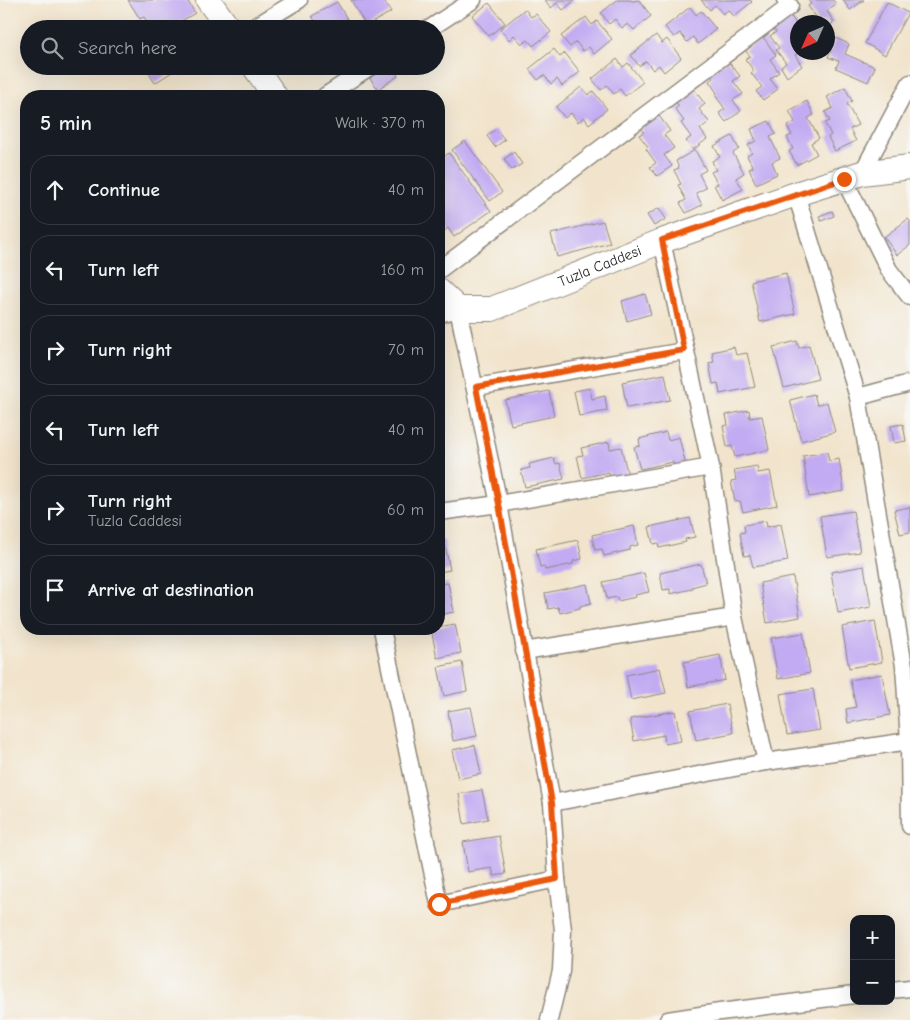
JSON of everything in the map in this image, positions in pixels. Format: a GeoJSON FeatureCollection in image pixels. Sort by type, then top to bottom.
{"type":"FeatureCollection","features":[{"type":"Feature","properties":{"kind":"main road"},"geometry":{"type":"LineString","coordinates":[[208,0],[222,20]]}},
{"type":"Feature","properties":{"kind":"main road"},"geometry":{"type":"LineString","coordinates":[[260,75],[271,90]]}},
{"type":"Feature","properties":{"kind":"main road","name":"Tuzla Caddesi"},"geometry":{"type":"LineString","coordinates":[[448,311],[492,309],[662,240],[796,194],[853,176],[910,167]]}},
{"type":"Feature","properties":{"kind":"street"},"geometry":{"type":"LineString","coordinates":[[266,20],[299,0]]}},
{"type":"Feature","properties":{"kind":"street"},"geometry":{"type":"LineString","coordinates":[[443,20],[473,0]]}},
{"type":"Feature","properties":{"kind":"street"},"geometry":{"type":"LineString","coordinates":[[445,265],[790,6],[785,0]]}},
{"type":"Feature","properties":{"kind":"street"},"geometry":{"type":"LineString","coordinates":[[334,90],[357,75]]}},
{"type":"Feature","properties":{"kind":"street"},"geometry":{"type":"LineString","coordinates":[[910,83],[853,176],[890,270],[910,297]]}},
{"type":"Feature","properties":{"kind":"street"},"geometry":{"type":"LineString","coordinates":[[796,194],[858,397],[904,666],[909,740],[910,826]]}},
{"type":"Feature","properties":{"kind":"street"},"geometry":{"type":"LineString","coordinates":[[662,240],[684,350],[711,467],[734,617],[766,762]]}},
{"type":"Feature","properties":{"kind":"street"},"geometry":{"type":"LineString","coordinates":[[448,311],[476,387],[499,504],[552,803],[557,879],[563,930],[560,972],[548,1020]]}},
{"type":"Feature","properties":{"kind":"street"},"geometry":{"type":"LineString","coordinates":[[476,387],[684,350]]}},
{"type":"Feature","properties":{"kind":"street"},"geometry":{"type":"LineString","coordinates":[[858,397],[910,383]]}},
{"type":"Feature","properties":{"kind":"street"},"geometry":{"type":"LineString","coordinates":[[445,511],[499,504],[711,467]]}},
{"type":"Feature","properties":{"kind":"street"},"geometry":{"type":"LineString","coordinates":[[524,651],[734,617]]}},
{"type":"Feature","properties":{"kind":"street"},"geometry":{"type":"LineString","coordinates":[[383,635],[439,904],[557,879]]}},
{"type":"Feature","properties":{"kind":"street"},"geometry":{"type":"LineString","coordinates":[[552,803],[766,762],[909,740]]}},
{"type":"Feature","properties":{"kind":"street"},"geometry":{"type":"LineString","coordinates":[[895,990],[910,988]]}},
{"type":"Feature","properties":{"kind":"street"},"geometry":{"type":"LineString","coordinates":[[668,1020],[720,1016],[850,996]]}},
{"type":"Feature","properties":{"kind":"building"},"geometry":{"type":"Polygon","coordinates":[[[128,0],[187,0],[195,13],[183,20],[146,20],[144,17],[140,19],[128,0]]]}},
{"type":"Feature","properties":{"kind":"building"},"geometry":{"type":"Polygon","coordinates":[[[351,0],[384,0],[391,12],[377,20],[363,20],[351,0]]]}},
{"type":"Feature","properties":{"kind":"building"},"geometry":{"type":"Polygon","coordinates":[[[545,0],[575,0],[563,10],[557,3],[551,8],[545,0]]]}},
{"type":"Feature","properties":{"kind":"building"},"geometry":{"type":"Polygon","coordinates":[[[617,0],[639,0],[651,16],[634,30],[628,24],[622,28],[615,19],[609,24],[601,13],[617,0]]]}},
{"type":"Feature","properties":{"kind":"building"},"geometry":{"type":"Polygon","coordinates":[[[701,0],[750,0],[752,2],[734,16],[728,10],[723,14],[715,5],[710,10],[701,0]]]}},
{"type":"Feature","properties":{"kind":"building"},"geometry":{"type":"Polygon","coordinates":[[[808,0],[833,0],[836,4],[827,11],[830,15],[814,15],[808,6],[811,4],[808,0]]]}},
{"type":"Feature","properties":{"kind":"building"},"geometry":{"type":"Polygon","coordinates":[[[843,0],[864,0],[850,10],[843,0]]]}},
{"type":"Feature","properties":{"kind":"building"},"geometry":{"type":"Polygon","coordinates":[[[337,2],[348,20],[314,20],[312,16],[337,2]]]}},
{"type":"Feature","properties":{"kind":"building"},"geometry":{"type":"Polygon","coordinates":[[[887,2],[908,13],[885,55],[865,43],[887,2]]]}},
{"type":"Feature","properties":{"kind":"building"},"geometry":{"type":"Polygon","coordinates":[[[489,3],[505,23],[489,36],[472,16],[489,3]]]}},
{"type":"Feature","properties":{"kind":"building"},"geometry":{"type":"Polygon","coordinates":[[[690,7],[696,15],[701,11],[716,29],[698,44],[693,37],[687,42],[680,33],[674,37],[665,27],[690,7]]]}},
{"type":"Feature","properties":{"kind":"building"},"geometry":{"type":"Polygon","coordinates":[[[525,9],[531,17],[536,14],[551,32],[533,46],[528,40],[522,44],[514,35],[509,40],[500,29],[525,9]]]}},
{"type":"Feature","properties":{"kind":"building"},"geometry":{"type":"Polygon","coordinates":[[[790,15],[790,60],[798,60],[802,66],[787,77],[781,67],[786,63],[776,50],[779,48],[770,36],[776,32],[773,27],[790,15]]]}},
{"type":"Feature","properties":{"kind":"building"},"geometry":{"type":"Polygon","coordinates":[[[586,17],[592,25],[597,21],[612,39],[594,54],[589,47],[583,51],[576,42],[570,47],[561,36],[586,17]]]}},
{"type":"Feature","properties":{"kind":"building"},"geometry":{"type":"Polygon","coordinates":[[[656,35],[662,43],[667,39],[681,58],[664,72],[659,65],[653,70],[646,61],[639,66],[631,55],[656,35]]]}},
{"type":"Feature","properties":{"kind":"building"},"geometry":{"type":"Polygon","coordinates":[[[763,37],[776,55],[770,59],[779,72],[770,79],[778,89],[763,100],[756,91],[762,87],[751,73],[754,71],[745,59],[750,56],[745,50],[763,37]]]}},
{"type":"Feature","properties":{"kind":"building"},"geometry":{"type":"Polygon","coordinates":[[[836,38],[849,44],[845,54],[875,67],[868,82],[836,68],[839,61],[835,60],[836,38]]]}},
{"type":"Feature","properties":{"kind":"building"},"geometry":{"type":"Polygon","coordinates":[[[554,49],[560,57],[565,53],[580,72],[562,86],[557,79],[551,84],[544,75],[538,80],[529,69],[554,49]]]}},
{"type":"Feature","properties":{"kind":"building"},"geometry":{"type":"Polygon","coordinates":[[[617,59],[623,67],[628,63],[643,82],[625,96],[620,89],[614,94],[607,85],[601,90],[592,79],[617,59]]]}},
{"type":"Feature","properties":{"kind":"building"},"geometry":{"type":"Polygon","coordinates":[[[727,60],[740,76],[733,81],[743,94],[733,100],[741,111],[726,122],[719,113],[725,109],[715,95],[717,93],[709,81],[713,78],[709,73],[727,60]]]}},
{"type":"Feature","properties":{"kind":"building"},"geometry":{"type":"Polygon","coordinates":[[[150,75],[167,75],[155,83],[150,75]]]}},
{"type":"Feature","properties":{"kind":"building"},"geometry":{"type":"Polygon","coordinates":[[[374,75],[398,76],[378,89],[370,78],[374,75]]]}},
{"type":"Feature","properties":{"kind":"building"},"geometry":{"type":"Polygon","coordinates":[[[581,87],[588,95],[593,91],[607,109],[589,124],[584,117],[578,122],[571,113],[565,118],[556,107],[581,87]]]}},
{"type":"Feature","properties":{"kind":"building"},"geometry":{"type":"Polygon","coordinates":[[[692,87],[705,104],[699,109],[709,122],[700,129],[707,139],[693,150],[686,141],[691,137],[681,123],[684,121],[675,109],[679,106],[674,100],[692,87]]]}},
{"type":"Feature","properties":{"kind":"building"},"geometry":{"type":"Polygon","coordinates":[[[845,87],[852,101],[847,104],[858,125],[850,129],[856,141],[835,151],[828,137],[831,135],[825,123],[830,121],[825,112],[833,108],[827,97],[845,87]]]}},
{"type":"Feature","properties":{"kind":"building"},"geometry":{"type":"Polygon","coordinates":[[[807,101],[814,115],[808,118],[819,138],[811,143],[817,154],[797,165],[789,151],[793,149],[787,137],[792,135],[787,126],[795,122],[789,111],[807,101]]]}},
{"type":"Feature","properties":{"kind":"building"},"geometry":{"type":"Polygon","coordinates":[[[657,113],[670,131],[664,135],[674,148],[664,155],[672,166],[657,176],[650,167],[656,163],[639,135],[644,132],[639,126],[657,113]]]}},
{"type":"Feature","properties":{"kind":"building"},"geometry":{"type":"Polygon","coordinates":[[[769,121],[776,134],[770,137],[780,158],[772,162],[777,174],[756,184],[749,169],[753,167],[747,156],[752,153],[748,145],[756,141],[751,129],[769,121]]]}},
{"type":"Feature","properties":{"kind":"building"},"geometry":{"type":"Polygon","coordinates":[[[496,129],[505,140],[495,147],[487,136],[496,129]]]}},
{"type":"Feature","properties":{"kind":"building"},"geometry":{"type":"Polygon","coordinates":[[[732,136],[739,149],[733,153],[744,173],[736,178],[743,189],[722,200],[714,185],[718,184],[711,172],[716,170],[712,161],[720,157],[714,146],[732,136]]]}},
{"type":"Feature","properties":{"kind":"building"},"geometry":{"type":"Polygon","coordinates":[[[465,141],[502,192],[490,201],[452,150],[465,141]]]}},
{"type":"Feature","properties":{"kind":"building"},"geometry":{"type":"Polygon","coordinates":[[[695,150],[706,170],[699,174],[706,188],[696,193],[702,205],[686,213],[680,203],[686,200],[678,185],[681,184],[674,170],[679,168],[676,161],[695,150]]]}},
{"type":"Feature","properties":{"kind":"building"},"geometry":{"type":"Polygon","coordinates":[[[514,152],[522,164],[512,170],[504,159],[514,152]]]}},
{"type":"Feature","properties":{"kind":"building"},"geometry":{"type":"Polygon","coordinates":[[[449,153],[491,211],[454,237],[448,228],[445,230],[445,156],[449,153]]]}},
{"type":"Feature","properties":{"kind":"building"},"geometry":{"type":"Polygon","coordinates":[[[659,208],[666,219],[654,226],[647,215],[659,208]]]}},
{"type":"Feature","properties":{"kind":"building"},"geometry":{"type":"Polygon","coordinates":[[[832,211],[834,216],[821,221],[819,216],[832,211]]]}},
{"type":"Feature","properties":{"kind":"building"},"geometry":{"type":"Polygon","coordinates":[[[908,219],[910,221],[910,245],[897,255],[884,237],[908,219]]]}},
{"type":"Feature","properties":{"kind":"building"},"geometry":{"type":"Polygon","coordinates":[[[603,221],[610,243],[557,257],[551,234],[603,221]]]}},
{"type":"Feature","properties":{"kind":"building"},"geometry":{"type":"Polygon","coordinates":[[[786,273],[795,314],[760,322],[751,281],[786,273]]]}},
{"type":"Feature","properties":{"kind":"building"},"geometry":{"type":"Polygon","coordinates":[[[645,294],[651,314],[627,321],[622,301],[645,294]]]}},
{"type":"Feature","properties":{"kind":"building"},"geometry":{"type":"Polygon","coordinates":[[[797,341],[799,348],[809,345],[818,379],[784,388],[773,347],[797,341]]]}},
{"type":"Feature","properties":{"kind":"building"},"geometry":{"type":"Polygon","coordinates":[[[734,347],[736,355],[747,353],[755,387],[720,394],[718,383],[713,384],[709,363],[714,362],[712,352],[734,347]]]}},
{"type":"Feature","properties":{"kind":"building"},"geometry":{"type":"Polygon","coordinates":[[[665,374],[670,400],[627,408],[622,382],[665,374]]]}},
{"type":"Feature","properties":{"kind":"building"},"geometry":{"type":"Polygon","coordinates":[[[590,388],[592,399],[605,396],[607,411],[579,416],[574,391],[590,388]]]}},
{"type":"Feature","properties":{"kind":"building"},"geometry":{"type":"Polygon","coordinates":[[[549,391],[554,416],[511,425],[505,400],[549,391]]]}},
{"type":"Feature","properties":{"kind":"building"},"geometry":{"type":"Polygon","coordinates":[[[814,394],[817,405],[827,402],[835,432],[801,441],[790,400],[814,394]]]}},
{"type":"Feature","properties":{"kind":"building"},"geometry":{"type":"Polygon","coordinates":[[[749,410],[750,418],[762,416],[769,450],[735,457],[732,446],[727,447],[723,426],[728,425],[726,415],[749,410]]]}},
{"type":"Feature","properties":{"kind":"building"},"geometry":{"type":"Polygon","coordinates":[[[903,424],[906,441],[894,443],[891,426],[903,424]]]}},
{"type":"Feature","properties":{"kind":"building"},"geometry":{"type":"Polygon","coordinates":[[[666,432],[668,440],[679,437],[687,470],[675,473],[673,462],[640,469],[634,447],[640,446],[639,439],[666,432]]]}},
{"type":"Feature","properties":{"kind":"building"},"geometry":{"type":"Polygon","coordinates":[[[609,442],[610,449],[621,447],[629,479],[611,483],[609,472],[582,478],[577,456],[583,455],[581,448],[609,442]]]}},
{"type":"Feature","properties":{"kind":"building"},"geometry":{"type":"Polygon","coordinates":[[[827,452],[829,461],[839,459],[844,491],[809,497],[803,456],[827,452]]]}},
{"type":"Feature","properties":{"kind":"building"},"geometry":{"type":"Polygon","coordinates":[[[554,458],[556,464],[560,463],[564,479],[525,487],[521,470],[530,468],[529,464],[554,458]]]}},
{"type":"Feature","properties":{"kind":"building"},"geometry":{"type":"Polygon","coordinates":[[[757,466],[758,473],[770,471],[777,505],[743,512],[740,501],[735,502],[731,481],[736,480],[734,470],[757,466]]]}},
{"type":"Feature","properties":{"kind":"building"},"geometry":{"type":"Polygon","coordinates":[[[910,507],[910,532],[900,534],[894,510],[910,507]]]}},
{"type":"Feature","properties":{"kind":"building"},"geometry":{"type":"Polygon","coordinates":[[[853,511],[860,552],[827,557],[820,516],[853,511]]]}},
{"type":"Feature","properties":{"kind":"building"},"geometry":{"type":"Polygon","coordinates":[[[690,518],[695,537],[685,539],[686,542],[659,548],[658,543],[653,544],[649,527],[690,518]]]}},
{"type":"Feature","properties":{"kind":"building"},"geometry":{"type":"Polygon","coordinates":[[[766,521],[767,527],[781,524],[788,561],[753,567],[750,555],[744,556],[740,533],[745,532],[744,525],[766,521]]]}},
{"type":"Feature","properties":{"kind":"building"},"geometry":{"type":"Polygon","coordinates":[[[634,526],[638,545],[630,547],[630,550],[604,556],[602,549],[595,550],[592,535],[634,526]]]}},
{"type":"Feature","properties":{"kind":"building"},"geometry":{"type":"Polygon","coordinates":[[[578,540],[582,559],[573,561],[573,564],[545,570],[544,566],[540,567],[536,549],[578,540]]]}},
{"type":"Feature","properties":{"kind":"building"},"geometry":{"type":"Polygon","coordinates":[[[445,545],[450,570],[445,571],[445,545]]]}},
{"type":"Feature","properties":{"kind":"building"},"geometry":{"type":"Polygon","coordinates":[[[701,564],[706,583],[692,587],[692,589],[670,594],[670,589],[663,590],[660,573],[701,564]]]}},
{"type":"Feature","properties":{"kind":"building"},"geometry":{"type":"Polygon","coordinates":[[[864,566],[871,607],[838,613],[831,572],[864,566]]]}},
{"type":"Feature","properties":{"kind":"building"},"geometry":{"type":"Polygon","coordinates":[[[644,573],[649,592],[618,601],[617,597],[607,599],[603,582],[644,573]]]}},
{"type":"Feature","properties":{"kind":"building"},"geometry":{"type":"Polygon","coordinates":[[[793,577],[800,617],[767,623],[760,583],[793,577]]]}},
{"type":"Feature","properties":{"kind":"building"},"geometry":{"type":"Polygon","coordinates":[[[445,583],[448,583],[454,612],[445,614],[445,583]]]}},
{"type":"Feature","properties":{"kind":"building"},"geometry":{"type":"Polygon","coordinates":[[[587,584],[591,603],[560,613],[558,607],[548,609],[545,593],[587,584]]]}},
{"type":"Feature","properties":{"kind":"building"},"geometry":{"type":"Polygon","coordinates":[[[875,621],[882,662],[849,668],[842,627],[875,621]]]}},
{"type":"Feature","properties":{"kind":"building"},"geometry":{"type":"Polygon","coordinates":[[[455,624],[461,653],[437,658],[432,635],[445,635],[445,626],[455,624]]]}},
{"type":"Feature","properties":{"kind":"building"},"geometry":{"type":"Polygon","coordinates":[[[803,633],[810,673],[778,679],[771,638],[803,633]]]}},
{"type":"Feature","properties":{"kind":"building"},"geometry":{"type":"Polygon","coordinates":[[[720,655],[725,680],[688,687],[684,662],[720,655]]]}},
{"type":"Feature","properties":{"kind":"building"},"geometry":{"type":"Polygon","coordinates":[[[462,662],[467,691],[444,696],[438,667],[462,662]]]}},
{"type":"Feature","properties":{"kind":"building"},"geometry":{"type":"Polygon","coordinates":[[[660,668],[666,693],[631,700],[626,675],[660,668]]]}},
{"type":"Feature","properties":{"kind":"building"},"geometry":{"type":"Polygon","coordinates":[[[882,674],[890,715],[848,723],[846,709],[856,707],[850,680],[882,674]]]}},
{"type":"Feature","properties":{"kind":"building"},"geometry":{"type":"Polygon","coordinates":[[[813,689],[820,730],[787,735],[780,694],[813,689]]]}},
{"type":"Feature","properties":{"kind":"building"},"geometry":{"type":"Polygon","coordinates":[[[727,704],[733,733],[696,740],[690,711],[727,704]]]}},
{"type":"Feature","properties":{"kind":"building"},"geometry":{"type":"Polygon","coordinates":[[[471,707],[477,736],[453,741],[448,711],[471,707]]]}},
{"type":"Feature","properties":{"kind":"building"},"geometry":{"type":"Polygon","coordinates":[[[675,711],[681,741],[665,744],[664,735],[634,741],[630,719],[675,711]]]}},
{"type":"Feature","properties":{"kind":"building"},"geometry":{"type":"Polygon","coordinates":[[[475,745],[481,774],[458,779],[452,750],[475,745]]]}},
{"type":"Feature","properties":{"kind":"building"},"geometry":{"type":"Polygon","coordinates":[[[482,790],[488,819],[464,824],[459,794],[482,790]]]}},
{"type":"Feature","properties":{"kind":"building"},"geometry":{"type":"Polygon","coordinates":[[[499,836],[506,874],[494,876],[492,868],[468,872],[463,842],[499,836]]]}},
{"type":"Feature","properties":{"kind":"route"},"geometry":{"type":"LineString","coordinates":[[439,904],[557,879],[552,803],[499,504],[476,387],[684,350],[662,240],[844,179]]}}]}
